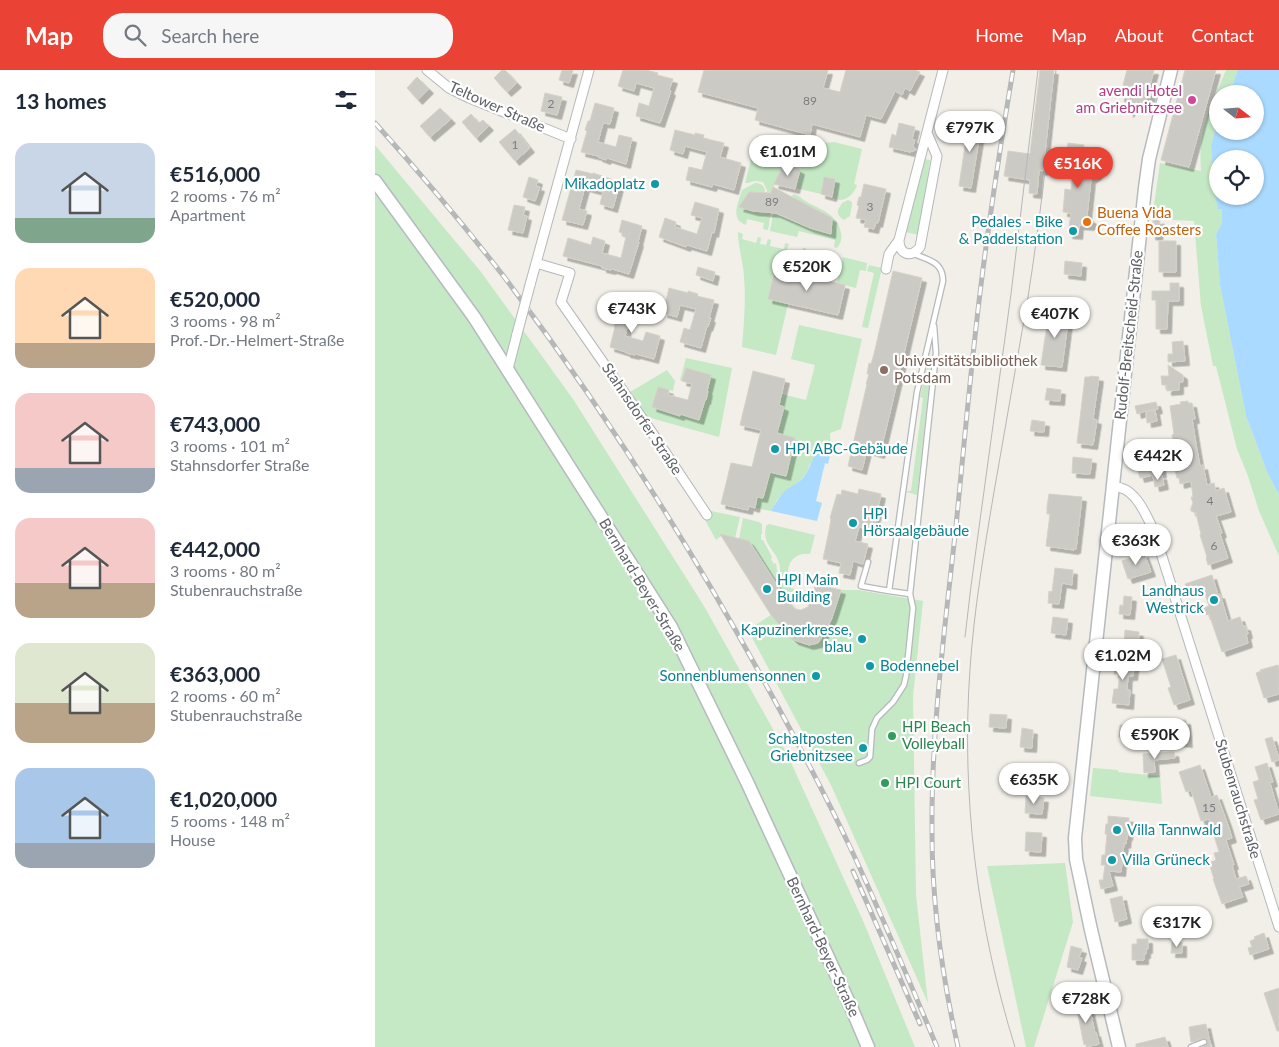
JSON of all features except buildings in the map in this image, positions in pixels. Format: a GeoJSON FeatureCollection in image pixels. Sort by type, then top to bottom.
{"type":"FeatureCollection","features":[{"type":"Feature","properties":{"kind":"street","name":"Teltower Straße"},"geometry":{"type":"LineString","coordinates":[[427,70],[440,82],[459,93],[571,139]]}},
{"type":"Feature","properties":{"kind":"street"},"geometry":{"type":"LineString","coordinates":[[507,369],[589,70]]}},
{"type":"Feature","properties":{"kind":"street"},"geometry":{"type":"LineString","coordinates":[[886,269],[889,254],[899,240],[943,70]]}},
{"type":"Feature","properties":{"kind":"street","name":"Rudolf-Breitscheid-Straße"},"geometry":{"type":"LineString","coordinates":[[1119,1047],[1076,859],[1075,838],[1145,188],[1151,150],[1171,70]]}},
{"type":"Feature","properties":{"kind":"street"},"geometry":{"type":"LineString","coordinates":[[899,240],[901,249],[906,253],[913,253],[918,250],[921,244],[937,156],[927,133]]}},
{"type":"Feature","properties":{"kind":"street","name":"Bernhard-Beyer-Straße"},"geometry":{"type":"LineString","coordinates":[[375,181],[474,317],[671,627],[747,782],[868,1047]]}},
{"type":"Feature","properties":{"kind":"street","name":"Stahnsdorfer Straße"},"geometry":{"type":"LineString","coordinates":[[537,263],[570,273],[561,302],[707,515]]}},
{"type":"Feature","properties":{"kind":"street","name":"Stubenrauchstraße"},"geometry":{"type":"LineString","coordinates":[[1113,487],[1122,488],[1134,497],[1154,531],[1279,927]]}},
{"type":"Feature","properties":{"kind":"lane"},"geometry":{"type":"LineString","coordinates":[[889,591],[917,392],[943,281],[942,271],[935,263],[913,253]]}},
{"type":"Feature","properties":{"kind":"lane"},"geometry":{"type":"LineString","coordinates":[[859,763],[870,757],[872,729],[877,718],[893,702],[904,685],[906,676],[913,608],[910,594],[936,353],[934,321]]}},
{"type":"Feature","properties":{"kind":"lane"},"geometry":{"type":"LineString","coordinates":[[868,562],[861,586],[910,594]]}},
{"type":"Feature","properties":{"kind":"lane"},"geometry":{"type":"LineString","coordinates":[[1191,1047],[1204,1042]]}},
{"type":"Feature","properties":{"kind":"green space"},"geometry":{"type":"Polygon","coordinates":[[[1226,70],[1238,70],[1232,85],[1220,85],[1226,70]]]}},
{"type":"Feature","properties":{"kind":"green space"},"geometry":{"type":"Polygon","coordinates":[[[1209,111],[1209,140],[1212,140],[1211,150],[1209,150],[1209,205],[1220,205],[1222,209],[1222,223],[1216,234],[1220,285],[1246,416],[1267,472],[1279,495],[1279,556],[1259,511],[1237,449],[1216,366],[1213,366],[1201,306],[1194,221],[1152,219],[1160,163],[1201,171],[1200,156],[1209,111]]]}},
{"type":"Feature","properties":{"kind":"green space"},"geometry":{"type":"Polygon","coordinates":[[[757,136],[781,137],[821,147],[824,143],[834,142],[862,149],[854,184],[857,185],[855,190],[846,199],[836,199],[832,197],[835,179],[824,177],[821,194],[795,188],[791,166],[783,166],[771,193],[767,192],[763,182],[745,183],[757,136]]]}},
{"type":"Feature","properties":{"kind":"green space"},"geometry":{"type":"Polygon","coordinates":[[[375,145],[481,272],[573,399],[704,606],[788,756],[864,923],[915,1047],[375,1047],[375,145]]]}},
{"type":"Feature","properties":{"kind":"green space"},"geometry":{"type":"Polygon","coordinates":[[[924,159],[930,160],[919,235],[905,232],[924,159]]]}},
{"type":"Feature","properties":{"kind":"green space"},"geometry":{"type":"Polygon","coordinates":[[[755,183],[762,185],[765,192],[749,192],[740,207],[771,212],[768,230],[763,229],[764,223],[747,219],[746,225],[738,219],[736,214],[742,190],[755,183]]]}},
{"type":"Feature","properties":{"kind":"green space"},"geometry":{"type":"Polygon","coordinates":[[[793,194],[833,217],[841,233],[840,243],[837,248],[834,247],[835,240],[799,231],[797,237],[770,231],[773,213],[810,228],[831,234],[832,218],[792,197],[793,194]]]}},
{"type":"Feature","properties":{"kind":"green space"},"geometry":{"type":"Polygon","coordinates":[[[848,200],[852,202],[850,216],[844,220],[839,216],[838,210],[842,203],[848,200]]]}},
{"type":"Feature","properties":{"kind":"green space"},"geometry":{"type":"Polygon","coordinates":[[[738,232],[743,234],[742,239],[756,243],[758,237],[761,238],[760,244],[766,245],[768,239],[771,240],[770,246],[784,249],[785,243],[789,244],[787,250],[801,254],[803,248],[806,248],[805,255],[826,260],[828,253],[831,254],[825,280],[774,269],[768,299],[788,304],[776,355],[742,347],[745,285],[738,232]]]}},
{"type":"Feature","properties":{"kind":"green space"},"geometry":{"type":"Polygon","coordinates":[[[843,257],[867,263],[866,271],[860,270],[856,288],[837,283],[843,257]]]}},
{"type":"Feature","properties":{"kind":"green space"},"geometry":{"type":"Polygon","coordinates":[[[869,265],[882,268],[868,328],[862,327],[874,273],[867,271],[869,265]]]}},
{"type":"Feature","properties":{"kind":"green space"},"geometry":{"type":"Polygon","coordinates":[[[799,325],[862,339],[841,429],[830,433],[831,451],[824,449],[810,464],[806,474],[798,483],[777,500],[771,511],[755,508],[757,497],[763,498],[767,482],[763,470],[786,475],[795,438],[772,432],[775,422],[780,423],[784,407],[779,405],[781,394],[806,400],[815,365],[791,359],[799,325]]]}},
{"type":"Feature","properties":{"kind":"green space"},"geometry":{"type":"Polygon","coordinates":[[[930,356],[932,357],[917,495],[907,491],[911,491],[923,398],[920,397],[930,356]]]}},
{"type":"Feature","properties":{"kind":"green space"},"geometry":{"type":"Polygon","coordinates":[[[686,358],[732,368],[719,437],[647,417],[630,392],[667,370],[675,381],[673,391],[658,387],[653,407],[699,419],[706,400],[711,375],[686,369],[682,381],[680,380],[686,358]]]}},
{"type":"Feature","properties":{"kind":"green space"},"geometry":{"type":"Polygon","coordinates":[[[711,511],[740,517],[735,538],[721,536],[716,540],[705,520],[709,517],[711,511]]]}},
{"type":"Feature","properties":{"kind":"green space"},"geometry":{"type":"Polygon","coordinates":[[[743,518],[762,524],[761,540],[763,540],[774,564],[776,563],[780,580],[785,585],[794,589],[789,599],[786,599],[749,541],[739,539],[743,518]]]}},
{"type":"Feature","properties":{"kind":"green space"},"geometry":{"type":"Polygon","coordinates":[[[769,524],[815,535],[810,554],[798,556],[790,563],[788,573],[793,585],[782,577],[777,558],[767,542],[765,532],[766,526],[769,524]]]}},
{"type":"Feature","properties":{"kind":"green space"},"geometry":{"type":"Polygon","coordinates":[[[841,590],[858,590],[923,601],[913,696],[916,895],[928,1003],[831,785],[748,630],[771,615],[791,638],[803,644],[817,643],[825,634],[841,590]]]}},
{"type":"Feature","properties":{"kind":"green space"},"geometry":{"type":"Polygon","coordinates":[[[1093,768],[1160,776],[1162,804],[1090,796],[1093,768]]]}},
{"type":"Feature","properties":{"kind":"green space"},"geometry":{"type":"Polygon","coordinates":[[[1065,863],[1073,922],[1034,1047],[1026,1047],[987,866],[1065,863]]]}},
{"type":"Feature","properties":{"kind":"water"},"geometry":{"type":"Polygon","coordinates":[[[1238,70],[1279,70],[1279,495],[1267,472],[1246,416],[1220,285],[1216,234],[1222,223],[1222,209],[1218,209],[1218,205],[1264,205],[1264,150],[1211,150],[1212,140],[1264,140],[1264,85],[1232,85],[1238,70]]]}},
{"type":"Feature","properties":{"kind":"water"},"geometry":{"type":"Polygon","coordinates":[[[824,449],[831,451],[828,464],[825,463],[816,501],[822,503],[817,521],[771,511],[785,491],[804,477],[815,456],[824,449]]]}},
{"type":"Feature","properties":{"kind":"tram line"},"geometry":{"type":"LineString","coordinates":[[965,637],[1011,294],[1038,70]]}},
{"type":"Feature","properties":{"kind":"tram line"},"geometry":{"type":"LineString","coordinates":[[1015,1047],[991,955],[975,860],[970,813],[968,765],[970,669],[983,558],[1032,269],[1056,70]]}},
{"type":"Feature","properties":{"kind":"railway"},"geometry":{"type":"LineString","coordinates":[[958,1047],[947,994],[939,940],[932,859],[932,794],[936,717],[977,315],[1013,70]]}},
{"type":"Feature","properties":{"kind":"railway"},"geometry":{"type":"LineString","coordinates":[[375,123],[474,238],[540,325],[607,422],[701,571],[759,672],[850,847],[937,1047]]}},
{"type":"Feature","properties":{"kind":"railway"},"geometry":{"type":"LineString","coordinates":[[853,871],[920,1024]]}},
{"type":"Feature","properties":{"kind":"place","name":"avendi Hotel am Griebnitzsee"},"geometry":{"type":"Point","coordinates":[1192,100]}},
{"type":"Feature","properties":{"kind":"place","name":"Mikadoplatz"},"geometry":{"type":"Point","coordinates":[655,184]}},
{"type":"Feature","properties":{"kind":"place","name":"Buena Vida Coffee Roasters"},"geometry":{"type":"Point","coordinates":[1087,222]}},
{"type":"Feature","properties":{"kind":"place","name":"Pedales - Bike & Paddelstation"},"geometry":{"type":"Point","coordinates":[1073,231]}},
{"type":"Feature","properties":{"kind":"place","name":"Universitätsbibliothek Potsdam"},"geometry":{"type":"Point","coordinates":[884,370]}},
{"type":"Feature","properties":{"kind":"place","name":"HPI ABC-Gebäude"},"geometry":{"type":"Point","coordinates":[775,449]}},
{"type":"Feature","properties":{"kind":"place","name":"HPI Hörsaalgebäude"},"geometry":{"type":"Point","coordinates":[853,523]}},
{"type":"Feature","properties":{"kind":"place","name":"HPI Main Building"},"geometry":{"type":"Point","coordinates":[767,589]}},
{"type":"Feature","properties":{"kind":"place","name":"Landhaus Westrick"},"geometry":{"type":"Point","coordinates":[1214,600]}},
{"type":"Feature","properties":{"kind":"place","name":"Kapuzinerkresse, blau"},"geometry":{"type":"Point","coordinates":[862,639]}},
{"type":"Feature","properties":{"kind":"place","name":"Bodennebel"},"geometry":{"type":"Point","coordinates":[870,666]}},
{"type":"Feature","properties":{"kind":"place","name":"Sonnenblumensonnen"},"geometry":{"type":"Point","coordinates":[816,676]}},
{"type":"Feature","properties":{"kind":"place","name":"HPI Beach Volleyball"},"geometry":{"type":"Point","coordinates":[892,736]}},
{"type":"Feature","properties":{"kind":"place","name":"Schaltposten Griebnitzsee"},"geometry":{"type":"Point","coordinates":[863,748]}},
{"type":"Feature","properties":{"kind":"place","name":"HPI Court"},"geometry":{"type":"Point","coordinates":[885,783]}},
{"type":"Feature","properties":{"kind":"place","name":"Villa Tannwald"},"geometry":{"type":"Point","coordinates":[1117,830]}},
{"type":"Feature","properties":{"kind":"place","name":"Villa Grüneck"},"geometry":{"type":"Point","coordinates":[1112,860]}}]}
